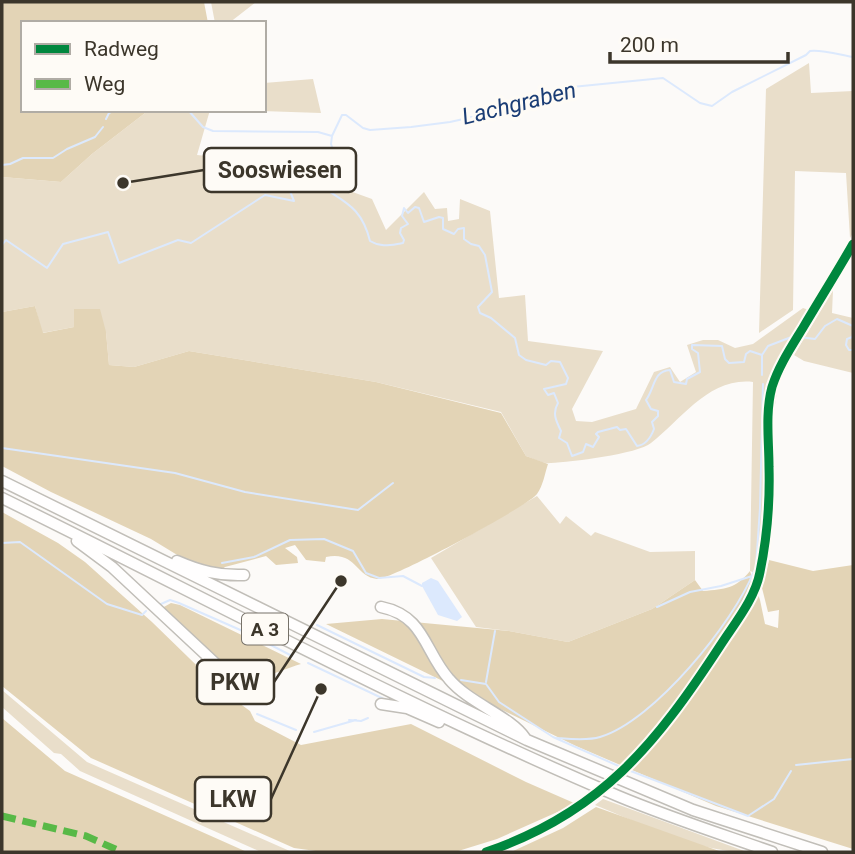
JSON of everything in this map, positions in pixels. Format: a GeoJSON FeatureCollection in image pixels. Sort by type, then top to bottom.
{"type":"FeatureCollection","features":[{"type":"Feature","properties":{"kind":"highway","name":"A 3"},"geometry":{"type":"LineString","coordinates":[[2,481],[527,740],[693,810],[822,852]]}},
{"type":"Feature","properties":{"kind":"highway","name":"A 3"},"geometry":{"type":"LineString","coordinates":[[2,498],[456,723],[621,797],[772,852]]}},
{"type":"Feature","properties":{"kind":"highway"},"geometry":{"type":"LineString","coordinates":[[75,536],[78,543],[111,567],[218,666],[244,679]]}},
{"type":"Feature","properties":{"kind":"highway"},"geometry":{"type":"LineString","coordinates":[[158,559],[171,558],[201,572],[216,575],[244,575]]}},
{"type":"Feature","properties":{"kind":"highway"},"geometry":{"type":"LineString","coordinates":[[381,607],[408,617],[422,634],[441,669],[453,684],[492,713],[519,728],[527,740]]}},
{"type":"Feature","properties":{"kind":"highway"},"geometry":{"type":"LineString","coordinates":[[381,704],[407,708],[444,724],[456,723]]}},
{"type":"Feature","properties":{"kind":"street"},"geometry":{"type":"LineString","coordinates":[[486,852],[546,827],[570,812],[608,785],[639,756],[676,711],[746,606],[760,576],[769,506],[770,400],[777,373],[853,244]]}},
{"type":"Feature","properties":{"kind":"shaded area"},"geometry":{"type":"Polygon","coordinates":[[[2,2],[204,2],[208,21],[21,21],[21,112],[146,112],[61,182],[2,177],[2,2]]]}},
{"type":"Feature","properties":{"kind":"shaded area"},"geometry":{"type":"Polygon","coordinates":[[[211,2],[256,2],[232,21],[215,21],[211,2]]]}},
{"type":"Feature","properties":{"kind":"shaded area"},"geometry":{"type":"Polygon","coordinates":[[[809,63],[811,93],[853,91],[853,233],[850,238],[846,173],[795,171],[793,310],[759,333],[766,89],[809,63]]]}},
{"type":"Feature","properties":{"kind":"shaded area"},"geometry":{"type":"Polygon","coordinates":[[[313,79],[321,113],[266,111],[266,83],[313,79]]]}},
{"type":"Feature","properties":{"kind":"shaded area"},"geometry":{"type":"Polygon","coordinates":[[[146,112],[209,112],[197,155],[333,168],[336,186],[372,199],[386,230],[424,192],[435,209],[447,208],[448,221],[459,219],[460,199],[490,211],[499,298],[525,295],[528,341],[603,351],[572,409],[576,421],[592,422],[636,409],[654,372],[670,367],[680,382],[696,372],[687,345],[703,340],[718,340],[735,348],[753,344],[803,308],[809,310],[772,378],[765,406],[764,486],[757,574],[750,571],[753,382],[737,382],[709,393],[644,447],[603,457],[548,463],[526,456],[501,412],[376,382],[189,351],[134,367],[109,365],[106,332],[74,327],[42,333],[35,306],[2,312],[2,177],[61,182],[146,112]]]}},
{"type":"Feature","properties":{"kind":"shaded area"},"geometry":{"type":"Polygon","coordinates":[[[833,290],[832,313],[853,318],[853,373],[804,361],[794,355],[833,290]]]}},
{"type":"Feature","properties":{"kind":"shaded area"},"geometry":{"type":"Polygon","coordinates":[[[35,306],[43,333],[74,327],[74,309],[100,309],[106,332],[109,365],[134,367],[189,351],[376,382],[501,413],[526,456],[548,464],[542,483],[537,494],[529,501],[487,526],[407,568],[377,579],[364,574],[344,558],[326,557],[325,562],[306,560],[295,545],[285,548],[297,557],[298,563],[276,565],[266,556],[225,567],[220,571],[197,567],[151,539],[2,466],[2,312],[35,306]]]}},
{"type":"Feature","properties":{"kind":"shaded area"},"geometry":{"type":"Polygon","coordinates":[[[537,496],[560,524],[566,516],[591,536],[595,532],[650,552],[695,551],[695,580],[652,609],[568,642],[476,627],[431,558],[537,496]]]}},
{"type":"Feature","properties":{"kind":"shaded area"},"geometry":{"type":"Polygon","coordinates":[[[2,512],[58,543],[85,562],[224,692],[250,711],[255,721],[301,745],[411,724],[574,803],[497,839],[455,852],[323,852],[294,848],[91,758],[2,686],[2,512]]]}},
{"type":"Feature","properties":{"kind":"shaded area"},"geometry":{"type":"Polygon","coordinates":[[[769,560],[813,571],[853,565],[853,849],[716,806],[576,746],[326,624],[382,619],[509,631],[568,642],[652,609],[695,580],[703,591],[718,590],[735,585],[750,571],[765,624],[778,628],[779,610],[768,612],[762,588],[769,560]]]}},
{"type":"Feature","properties":{"kind":"shaded area"},"geometry":{"type":"Polygon","coordinates":[[[171,603],[301,664],[254,677],[236,672],[213,657],[162,608],[171,603]]]}},
{"type":"Feature","properties":{"kind":"shaded area"},"geometry":{"type":"Polygon","coordinates":[[[2,690],[87,762],[292,852],[261,852],[80,771],[61,754],[54,753],[2,707],[2,690]]]}},
{"type":"Feature","properties":{"kind":"shaded area"},"geometry":{"type":"Polygon","coordinates":[[[2,718],[65,771],[247,852],[2,852],[2,718]]]}},
{"type":"Feature","properties":{"kind":"shaded area"},"geometry":{"type":"Polygon","coordinates":[[[603,799],[747,852],[708,847],[670,836],[595,805],[603,799]]]}},
{"type":"Feature","properties":{"kind":"shaded area"},"geometry":{"type":"Polygon","coordinates":[[[596,807],[722,852],[511,852],[563,828],[596,807]]]}},
{"type":"Feature","properties":{"kind":"water"},"geometry":{"type":"Polygon","coordinates":[[[431,578],[438,581],[462,617],[457,621],[438,615],[422,586],[422,583],[431,578]]]}},
{"type":"Feature","properties":{"kind":"waterway","name":"Lachgraben"},"geometry":{"type":"LineString","coordinates":[[190,112],[203,127],[213,131],[318,132],[332,136],[342,115],[370,130],[411,127],[499,111],[572,87],[663,78],[700,103],[712,106],[732,92],[810,51],[853,57]]}},
{"type":"Feature","properties":{"kind":"waterway","name":"Lachgraben"},"geometry":{"type":"LineString","coordinates":[[106,119],[111,112]]}},
{"type":"Feature","properties":{"kind":"waterway","name":"Lachgraben"},"geometry":{"type":"LineString","coordinates":[[2,165],[23,158],[53,158],[95,137],[103,127]]}},
{"type":"Feature","properties":{"kind":"waterway"},"geometry":{"type":"LineString","coordinates":[[329,192],[329,175],[338,165],[331,144],[332,136]]}},
{"type":"Feature","properties":{"kind":"waterway"},"geometry":{"type":"LineString","coordinates":[[2,245],[6,240],[47,268],[63,244],[108,232],[119,263],[178,240],[191,243],[265,195],[294,201],[287,184],[311,178],[354,210],[366,228],[370,241],[378,245],[403,243],[401,228],[408,224],[402,216],[404,208],[408,213],[415,207],[419,208],[424,222],[443,218],[443,229],[454,234],[458,229],[464,228],[464,239],[479,246],[485,255],[492,292],[478,307],[480,313],[491,318],[515,338],[519,355],[526,360],[546,365],[551,361],[560,362],[568,378],[566,384],[544,389],[548,395],[554,393],[558,403],[555,414],[561,431],[559,438],[567,443],[572,456],[583,452],[586,444],[593,447],[599,437],[596,434],[598,432],[617,427],[620,430],[626,429],[637,446],[646,442],[654,429],[652,422],[658,416],[658,411],[651,409],[646,400],[660,373],[670,370],[674,382],[686,384],[687,379],[700,372],[698,353],[692,349],[692,345],[722,346],[725,359],[729,363],[744,362],[750,351],[762,355],[768,346],[794,336]]}},
{"type":"Feature","properties":{"kind":"waterway"},"geometry":{"type":"LineString","coordinates":[[799,337],[815,339],[825,326],[837,319],[853,326]]}},
{"type":"Feature","properties":{"kind":"waterway"},"geometry":{"type":"LineString","coordinates":[[853,334],[847,339],[846,345],[849,350],[853,350]]}},
{"type":"Feature","properties":{"kind":"waterway"},"geometry":{"type":"LineString","coordinates":[[762,355],[762,375]]}},
{"type":"Feature","properties":{"kind":"waterway"},"geometry":{"type":"LineString","coordinates":[[756,566],[763,384]]}},
{"type":"Feature","properties":{"kind":"waterway"},"geometry":{"type":"LineString","coordinates":[[2,448],[175,473],[245,492],[358,510],[393,483]]}},
{"type":"Feature","properties":{"kind":"waterway"},"geometry":{"type":"LineString","coordinates":[[222,563],[254,557],[290,540],[324,539],[353,551],[366,573],[379,578],[403,576],[422,586]]}},
{"type":"Feature","properties":{"kind":"waterway"},"geometry":{"type":"LineString","coordinates":[[2,543],[20,542],[107,604],[142,615],[146,611]]}},
{"type":"Feature","properties":{"kind":"waterway"},"geometry":{"type":"LineString","coordinates":[[557,738],[600,737],[644,711],[667,691],[711,642],[744,592],[754,571]]}},
{"type":"Feature","properties":{"kind":"waterway"},"geometry":{"type":"LineString","coordinates":[[657,607],[690,592],[752,576]]}},
{"type":"Feature","properties":{"kind":"waterway"},"geometry":{"type":"LineString","coordinates":[[161,604],[170,600],[179,603],[254,636]]}},
{"type":"Feature","properties":{"kind":"waterway"},"geometry":{"type":"LineString","coordinates":[[317,625],[424,677],[435,678]]}},
{"type":"Feature","properties":{"kind":"waterway"},"geometry":{"type":"LineString","coordinates":[[486,682],[495,631]]}},
{"type":"Feature","properties":{"kind":"waterway"},"geometry":{"type":"LineString","coordinates":[[267,643],[292,656]]}},
{"type":"Feature","properties":{"kind":"waterway"},"geometry":{"type":"LineString","coordinates":[[308,663],[386,700]]}},
{"type":"Feature","properties":{"kind":"waterway"},"geometry":{"type":"LineString","coordinates":[[461,680],[486,684],[499,702],[553,737],[623,768]]}},
{"type":"Feature","properties":{"kind":"waterway"},"geometry":{"type":"LineString","coordinates":[[257,714],[296,730]]}},
{"type":"Feature","properties":{"kind":"waterway"},"geometry":{"type":"LineString","coordinates":[[349,720],[361,721],[368,718]]}},
{"type":"Feature","properties":{"kind":"waterway"},"geometry":{"type":"LineString","coordinates":[[314,732],[356,720]]}},
{"type":"Feature","properties":{"kind":"waterway"},"geometry":{"type":"LineString","coordinates":[[796,765],[853,759]]}},
{"type":"Feature","properties":{"kind":"waterway"},"geometry":{"type":"LineString","coordinates":[[628,770],[748,816],[774,799],[791,771]]}},
{"type":"Feature","properties":{"kind":"marked path"},"geometry":{"type":"LineString","coordinates":[[2,816],[86,836],[122,852]]}},
{"type":"Feature","properties":{"kind":"cycle path"},"geometry":{"type":"LineString","coordinates":[[486,852],[526,836],[562,817],[594,796],[622,771],[673,714],[743,611],[757,582],[766,533],[769,493],[768,417],[772,387],[786,356],[853,244]]}},
{"type":"Feature","properties":{"kind":"place","name":"Sooswiesen"},"geometry":{"type":"Point","coordinates":[123,183]}},
{"type":"Feature","properties":{"kind":"place","name":"PKW"},"geometry":{"type":"Point","coordinates":[341,581]}},
{"type":"Feature","properties":{"kind":"place","name":"LKW"},"geometry":{"type":"Point","coordinates":[321,689]}}]}
